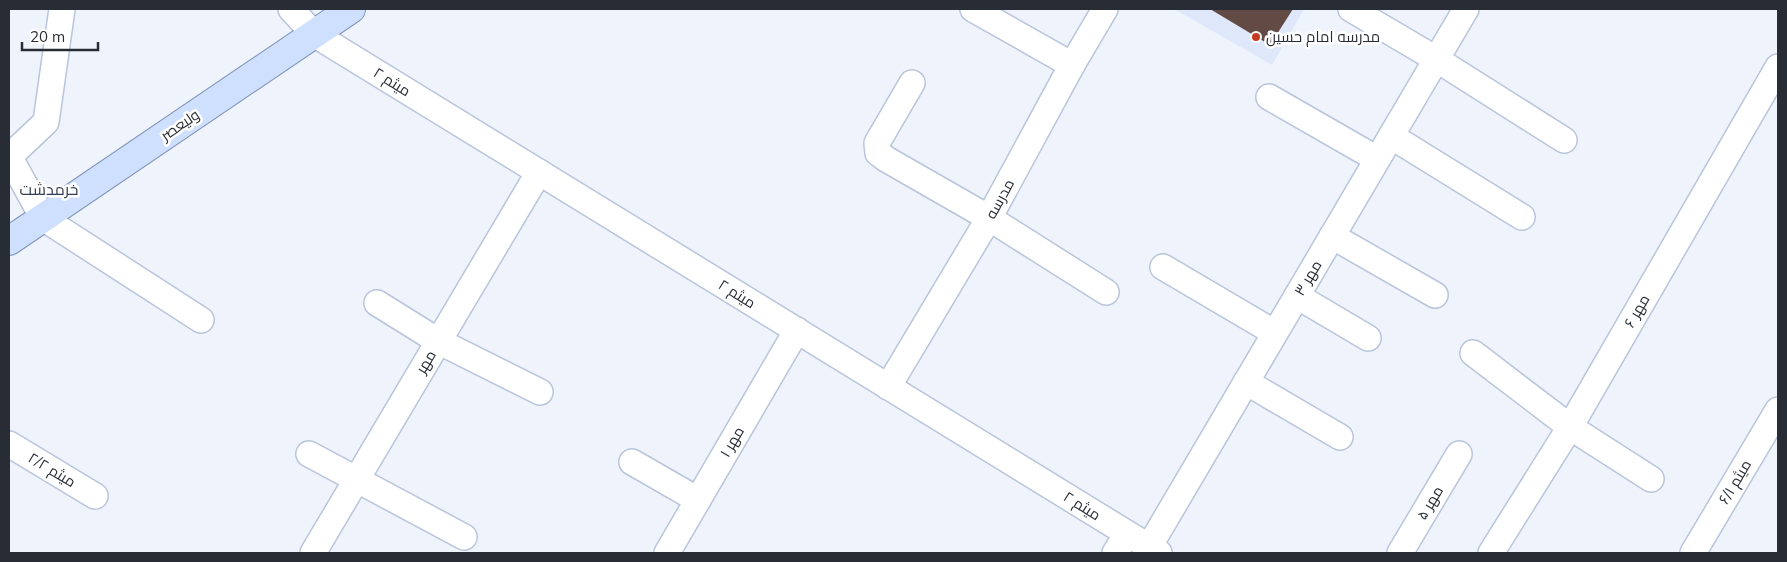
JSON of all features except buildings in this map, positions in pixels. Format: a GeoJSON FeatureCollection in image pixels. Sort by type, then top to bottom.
{"type":"FeatureCollection","features":[{"type":"Feature","properties":{"kind":"main road","name":"ولیعصر"},"geometry":{"type":"LineString","coordinates":[[9,241],[351,9]]}},
{"type":"Feature","properties":{"kind":"street"},"geometry":{"type":"LineString","coordinates":[[62,9],[46,122],[10,156],[43,218],[201,320]]}},
{"type":"Feature","properties":{"kind":"street","name":"میثم ۲"},"geometry":{"type":"LineString","coordinates":[[291,9],[314,34],[888,387],[1121,543],[1154,550]]}},
{"type":"Feature","properties":{"kind":"street"},"geometry":{"type":"LineString","coordinates":[[973,9],[1072,65]]}},
{"type":"Feature","properties":{"kind":"street","name":"مدرسه"},"geometry":{"type":"LineString","coordinates":[[888,387],[989,218],[1072,65],[1106,9]]}},
{"type":"Feature","properties":{"kind":"street"},"geometry":{"type":"LineString","coordinates":[[1351,9],[1436,59],[1564,140]]}},
{"type":"Feature","properties":{"kind":"street","name":"مهر ۳"},"geometry":{"type":"LineString","coordinates":[[1154,550],[1246,382],[1466,9]]}},
{"type":"Feature","properties":{"kind":"street","name":"مهر ۶"},"geometry":{"type":"LineString","coordinates":[[1491,553],[1570,427],[1778,67]]}},
{"type":"Feature","properties":{"kind":"street"},"geometry":{"type":"LineString","coordinates":[[912,83],[877,143],[878,153],[989,218],[1106,292]]}},
{"type":"Feature","properties":{"kind":"street"},"geometry":{"type":"LineString","coordinates":[[1269,97],[1377,159]]}},
{"type":"Feature","properties":{"kind":"street"},"geometry":{"type":"LineString","coordinates":[[1391,136],[1522,217]]}},
{"type":"Feature","properties":{"kind":"street","name":"مهر"},"geometry":{"type":"LineString","coordinates":[[313,553],[539,172]]}},
{"type":"Feature","properties":{"kind":"street"},"geometry":{"type":"LineString","coordinates":[[1332,236],[1435,295]]}},
{"type":"Feature","properties":{"kind":"street"},"geometry":{"type":"LineString","coordinates":[[1163,267],[1275,333]]}},
{"type":"Feature","properties":{"kind":"street"},"geometry":{"type":"LineString","coordinates":[[1297,296],[1368,338]]}},
{"type":"Feature","properties":{"kind":"street"},"geometry":{"type":"LineString","coordinates":[[377,302],[438,341],[540,392]]}},
{"type":"Feature","properties":{"kind":"street","name":"مهر ۱"},"geometry":{"type":"LineString","coordinates":[[667,553],[797,330]]}},
{"type":"Feature","properties":{"kind":"street"},"geometry":{"type":"LineString","coordinates":[[1473,353],[1570,427],[1651,479]]}},
{"type":"Feature","properties":{"kind":"street"},"geometry":{"type":"LineString","coordinates":[[1246,382],[1340,436]]}},
{"type":"Feature","properties":{"kind":"street","name":"میثم ۶/۱"},"geometry":{"type":"LineString","coordinates":[[1693,553],[1778,410]]}},
{"type":"Feature","properties":{"kind":"street","name":"میثم ۲/۲"},"geometry":{"type":"LineString","coordinates":[[9,444],[95,496]]}},
{"type":"Feature","properties":{"kind":"street"},"geometry":{"type":"LineString","coordinates":[[309,454],[464,537]]}},
{"type":"Feature","properties":{"kind":"street","name":"مهر ۵"},"geometry":{"type":"LineString","coordinates":[[1400,553],[1459,454]]}},
{"type":"Feature","properties":{"kind":"street"},"geometry":{"type":"LineString","coordinates":[[632,462],[698,500]]}},
{"type":"Feature","properties":{"kind":"shaded area","name":"مدرسه امام حسین"},"geometry":{"type":"Polygon","coordinates":[[[1174,9],[1304,9],[1272,65],[1174,9]]]}},
{"type":"Feature","properties":{"kind":"place","name":"مدرسه امام حسین"},"geometry":{"type":"Point","coordinates":[1256,37]}},
{"type":"Feature","properties":{"kind":"district","name":"خرمدشت"},"geometry":{"type":"Point","coordinates":[49,189]}}]}
